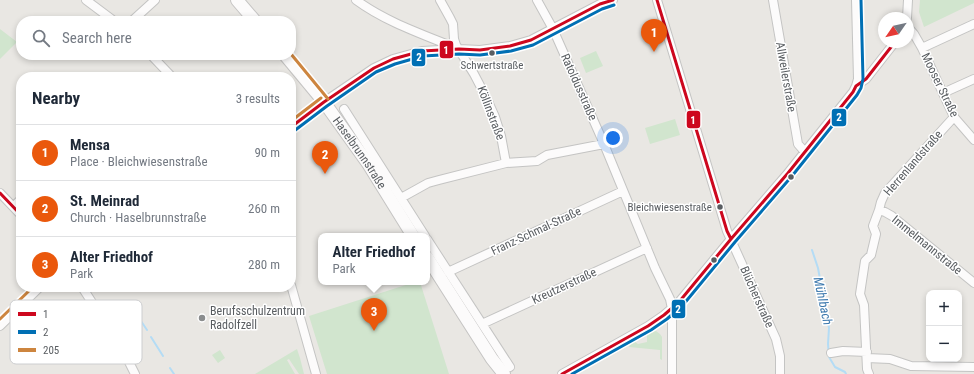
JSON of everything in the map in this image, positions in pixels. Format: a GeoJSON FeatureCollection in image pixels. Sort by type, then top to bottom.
{"type":"FeatureCollection","features":[{"type":"Feature","properties":{"kind":"main road"},"geometry":{"type":"LineString","coordinates":[[236,0],[250,16]]}},
{"type":"Feature","properties":{"kind":"main road","name":"Haselbrunnstraße"},"geometry":{"type":"LineString","coordinates":[[289,60],[324,102],[369,165],[411,233]]}},
{"type":"Feature","properties":{"kind":"main road"},"geometry":{"type":"LineString","coordinates":[[430,262],[484,348],[492,359],[507,370]]}},
{"type":"Feature","properties":{"kind":"street"},"geometry":{"type":"LineString","coordinates":[[86,0],[107,16]]}},
{"type":"Feature","properties":{"kind":"street"},"geometry":{"type":"LineString","coordinates":[[137,16],[155,0]]}},
{"type":"Feature","properties":{"kind":"street"},"geometry":{"type":"LineString","coordinates":[[356,0],[374,12],[396,23],[459,49]]}},
{"type":"Feature","properties":{"kind":"street","name":"Köllinstraße"},"geometry":{"type":"LineString","coordinates":[[440,0],[453,24],[454,39],[474,74],[495,116],[501,136],[506,163]]}},
{"type":"Feature","properties":{"kind":"street","name":"Ratoldusstraße"},"geometry":{"type":"LineString","coordinates":[[537,0],[553,29],[670,299],[672,309],[672,374]]}},
{"type":"Feature","properties":{"kind":"street"},"geometry":{"type":"LineString","coordinates":[[296,123],[374,68],[392,59],[422,51],[459,49],[480,50],[504,47],[531,40],[600,4],[613,0]]}},
{"type":"Feature","properties":{"kind":"street"},"geometry":{"type":"LineString","coordinates":[[657,0],[727,231],[731,239]]}},
{"type":"Feature","properties":{"kind":"street","name":"Allweilerstraße"},"geometry":{"type":"LineString","coordinates":[[773,0],[798,144],[805,152]]}},
{"type":"Feature","properties":{"kind":"street"},"geometry":{"type":"LineString","coordinates":[[562,374],[648,326],[672,309],[691,289],[853,92],[858,79],[856,0]]}},
{"type":"Feature","properties":{"kind":"street"},"geometry":{"type":"LineString","coordinates":[[907,12],[908,0]]}},
{"type":"Feature","properties":{"kind":"street"},"geometry":{"type":"LineString","coordinates":[[922,48],[974,24]]}},
{"type":"Feature","properties":{"kind":"street","name":"Mooser Straße"},"geometry":{"type":"LineString","coordinates":[[914,34],[954,117],[974,140]]}},
{"type":"Feature","properties":{"kind":"street"},"geometry":{"type":"LineString","coordinates":[[856,86],[866,79],[890,48]]}},
{"type":"Feature","properties":{"kind":"street"},"geometry":{"type":"LineString","coordinates":[[156,60],[167,72]]}},
{"type":"Feature","properties":{"kind":"street"},"geometry":{"type":"LineString","coordinates":[[943,92],[974,80]]}},
{"type":"Feature","properties":{"kind":"street","name":"Haselbrunnstraße"},"geometry":{"type":"LineString","coordinates":[[344,109],[423,233]]}},
{"type":"Feature","properties":{"kind":"street","name":"Herrenlandstraße"},"geometry":{"type":"LineString","coordinates":[[869,374],[867,368],[864,306],[860,294],[865,261],[871,255],[876,234],[873,226],[885,193],[954,117]]}},
{"type":"Feature","properties":{"kind":"street"},"geometry":{"type":"LineString","coordinates":[[401,198],[434,181],[506,163],[537,161],[547,155],[604,144]]}},
{"type":"Feature","properties":{"kind":"street","name":"Franz-Schmal-Straße"},"geometry":{"type":"LineString","coordinates":[[448,272],[624,191]]}},
{"type":"Feature","properties":{"kind":"street"},"geometry":{"type":"LineString","coordinates":[[0,193],[16,209]]}},
{"type":"Feature","properties":{"kind":"street","name":"Immelmannstraße"},"geometry":{"type":"LineString","coordinates":[[879,210],[892,216],[974,283]]}},
{"type":"Feature","properties":{"kind":"street","name":"Blücherstraße"},"geometry":{"type":"LineString","coordinates":[[731,239],[776,339],[780,356],[780,374]]}},
{"type":"Feature","properties":{"kind":"street"},"geometry":{"type":"LineString","coordinates":[[430,244],[482,324],[507,370]]}},
{"type":"Feature","properties":{"kind":"street","name":"Kreutzerstraße"},"geometry":{"type":"LineString","coordinates":[[482,324],[647,248]]}},
{"type":"Feature","properties":{"kind":"street"},"geometry":{"type":"LineString","coordinates":[[27,300],[35,292]]}},
{"type":"Feature","properties":{"kind":"street"},"geometry":{"type":"LineString","coordinates":[[293,292],[316,374]]}},
{"type":"Feature","properties":{"kind":"street"},"geometry":{"type":"LineString","coordinates":[[0,326],[10,316]]}},
{"type":"Feature","properties":{"kind":"street"},"geometry":{"type":"LineString","coordinates":[[831,353],[843,351],[890,359],[911,366],[974,367]]}},
{"type":"Feature","properties":{"kind":"street"},"geometry":{"type":"LineString","coordinates":[[130,364],[135,374]]}},
{"type":"Feature","properties":{"kind":"green space"},"geometry":{"type":"Polygon","coordinates":[[[920,0],[974,0],[974,3],[924,27],[919,12],[920,0]]]}},
{"type":"Feature","properties":{"kind":"green space"},"geometry":{"type":"Polygon","coordinates":[[[0,29],[16,41],[16,43],[0,59],[0,29]]]}},
{"type":"Feature","properties":{"kind":"green space"},"geometry":{"type":"Polygon","coordinates":[[[596,51],[603,66],[586,73],[580,58],[596,51]]]}},
{"type":"Feature","properties":{"kind":"green space"},"geometry":{"type":"Polygon","coordinates":[[[675,119],[680,135],[650,144],[645,128],[675,119]]]}},
{"type":"Feature","properties":{"kind":"green space"},"geometry":{"type":"Polygon","coordinates":[[[406,285],[421,285],[449,374],[327,374],[309,316],[406,285]]]}},
{"type":"Feature","properties":{"kind":"green space"},"geometry":{"type":"Polygon","coordinates":[[[656,331],[662,337],[662,360],[660,359],[660,350],[629,347],[634,341],[638,344],[647,342],[647,333],[656,331]]]}},
{"type":"Feature","properties":{"kind":"green space"},"geometry":{"type":"Polygon","coordinates":[[[297,349],[304,374],[299,374],[289,359],[287,360],[295,374],[255,374],[297,349]]]}},
{"type":"Feature","properties":{"kind":"green space"},"geometry":{"type":"Polygon","coordinates":[[[220,350],[225,358],[218,363],[212,355],[220,350]]]}},
{"type":"Feature","properties":{"kind":"waterway","name":"Mühlbach"},"geometry":{"type":"LineString","coordinates":[[812,250],[818,268],[829,328],[829,357],[835,367],[846,374]]}},
{"type":"Feature","properties":{"kind":"waterway"},"geometry":{"type":"LineString","coordinates":[[142,322],[147,330]]}},
{"type":"Feature","properties":{"kind":"waterway"},"geometry":{"type":"LineString","coordinates":[[151,337],[163,356]]}},
{"type":"Feature","properties":{"kind":"waterway"},"geometry":{"type":"LineString","coordinates":[[170,368],[174,374]]}},
{"type":"Feature","properties":{"kind":"transit line","name":"1"},"geometry":{"type":"LineString","coordinates":[[296,123],[374,68],[393,59],[422,51],[459,49],[480,50],[510,46],[531,40],[600,4],[613,0]]}},
{"type":"Feature","properties":{"kind":"transit line","name":"1"},"geometry":{"type":"LineString","coordinates":[[657,0],[727,231],[731,239]]}},
{"type":"Feature","properties":{"kind":"transit line","name":"2"},"geometry":{"type":"LineString","coordinates":[[572,374],[651,330],[683,305],[792,176],[857,95],[861,88],[863,79],[861,0]]}},
{"type":"Feature","properties":{"kind":"transit line","name":"2"},"geometry":{"type":"LineString","coordinates":[[296,129],[376,72],[395,64],[423,56],[459,54],[480,55],[511,51],[533,45],[602,9],[614,5]]}},
{"type":"Feature","properties":{"kind":"transit line","name":"1"},"geometry":{"type":"LineString","coordinates":[[562,374],[648,326],[679,302],[788,173],[853,92],[856,86],[866,79],[890,48]]}},
{"type":"Feature","properties":{"kind":"transit line","name":"205"},"geometry":{"type":"LineString","coordinates":[[296,60],[328,99]]}},
{"type":"Feature","properties":{"kind":"transit line","name":"205"},"geometry":{"type":"LineString","coordinates":[[296,117],[321,98]]}},
{"type":"Feature","properties":{"kind":"transit line","name":"1"},"geometry":{"type":"LineString","coordinates":[[0,193],[16,210]]}},
{"type":"Feature","properties":{"kind":"transit line","name":"205"},"geometry":{"type":"LineString","coordinates":[[20,300],[28,292]]}},
{"type":"Feature","properties":{"kind":"transit line","name":"205"},"geometry":{"type":"LineString","coordinates":[[0,319],[10,309]]}},
{"type":"Feature","properties":{"kind":"place","name":"Mensa"},"geometry":{"type":"Point","coordinates":[654,52]}},
{"type":"Feature","properties":{"kind":"place","name":"Schwertstraße"},"geometry":{"type":"Point","coordinates":[492,53]}},
{"type":"Feature","properties":{"kind":"place","name":"St. Meinrad"},"geometry":{"type":"Point","coordinates":[325,174]}},
{"type":"Feature","properties":{"kind":"place","name":"Bleichwiesenstraße"},"geometry":{"type":"Point","coordinates":[720,207]}},
{"type":"Feature","properties":{"kind":"place","name":"Berufsschulzentrum Radolfzell"},"geometry":{"type":"Point","coordinates":[202,318]}},
{"type":"Feature","properties":{"kind":"place","name":"Alter Friedhof"},"geometry":{"type":"Point","coordinates":[374,331]}}]}
